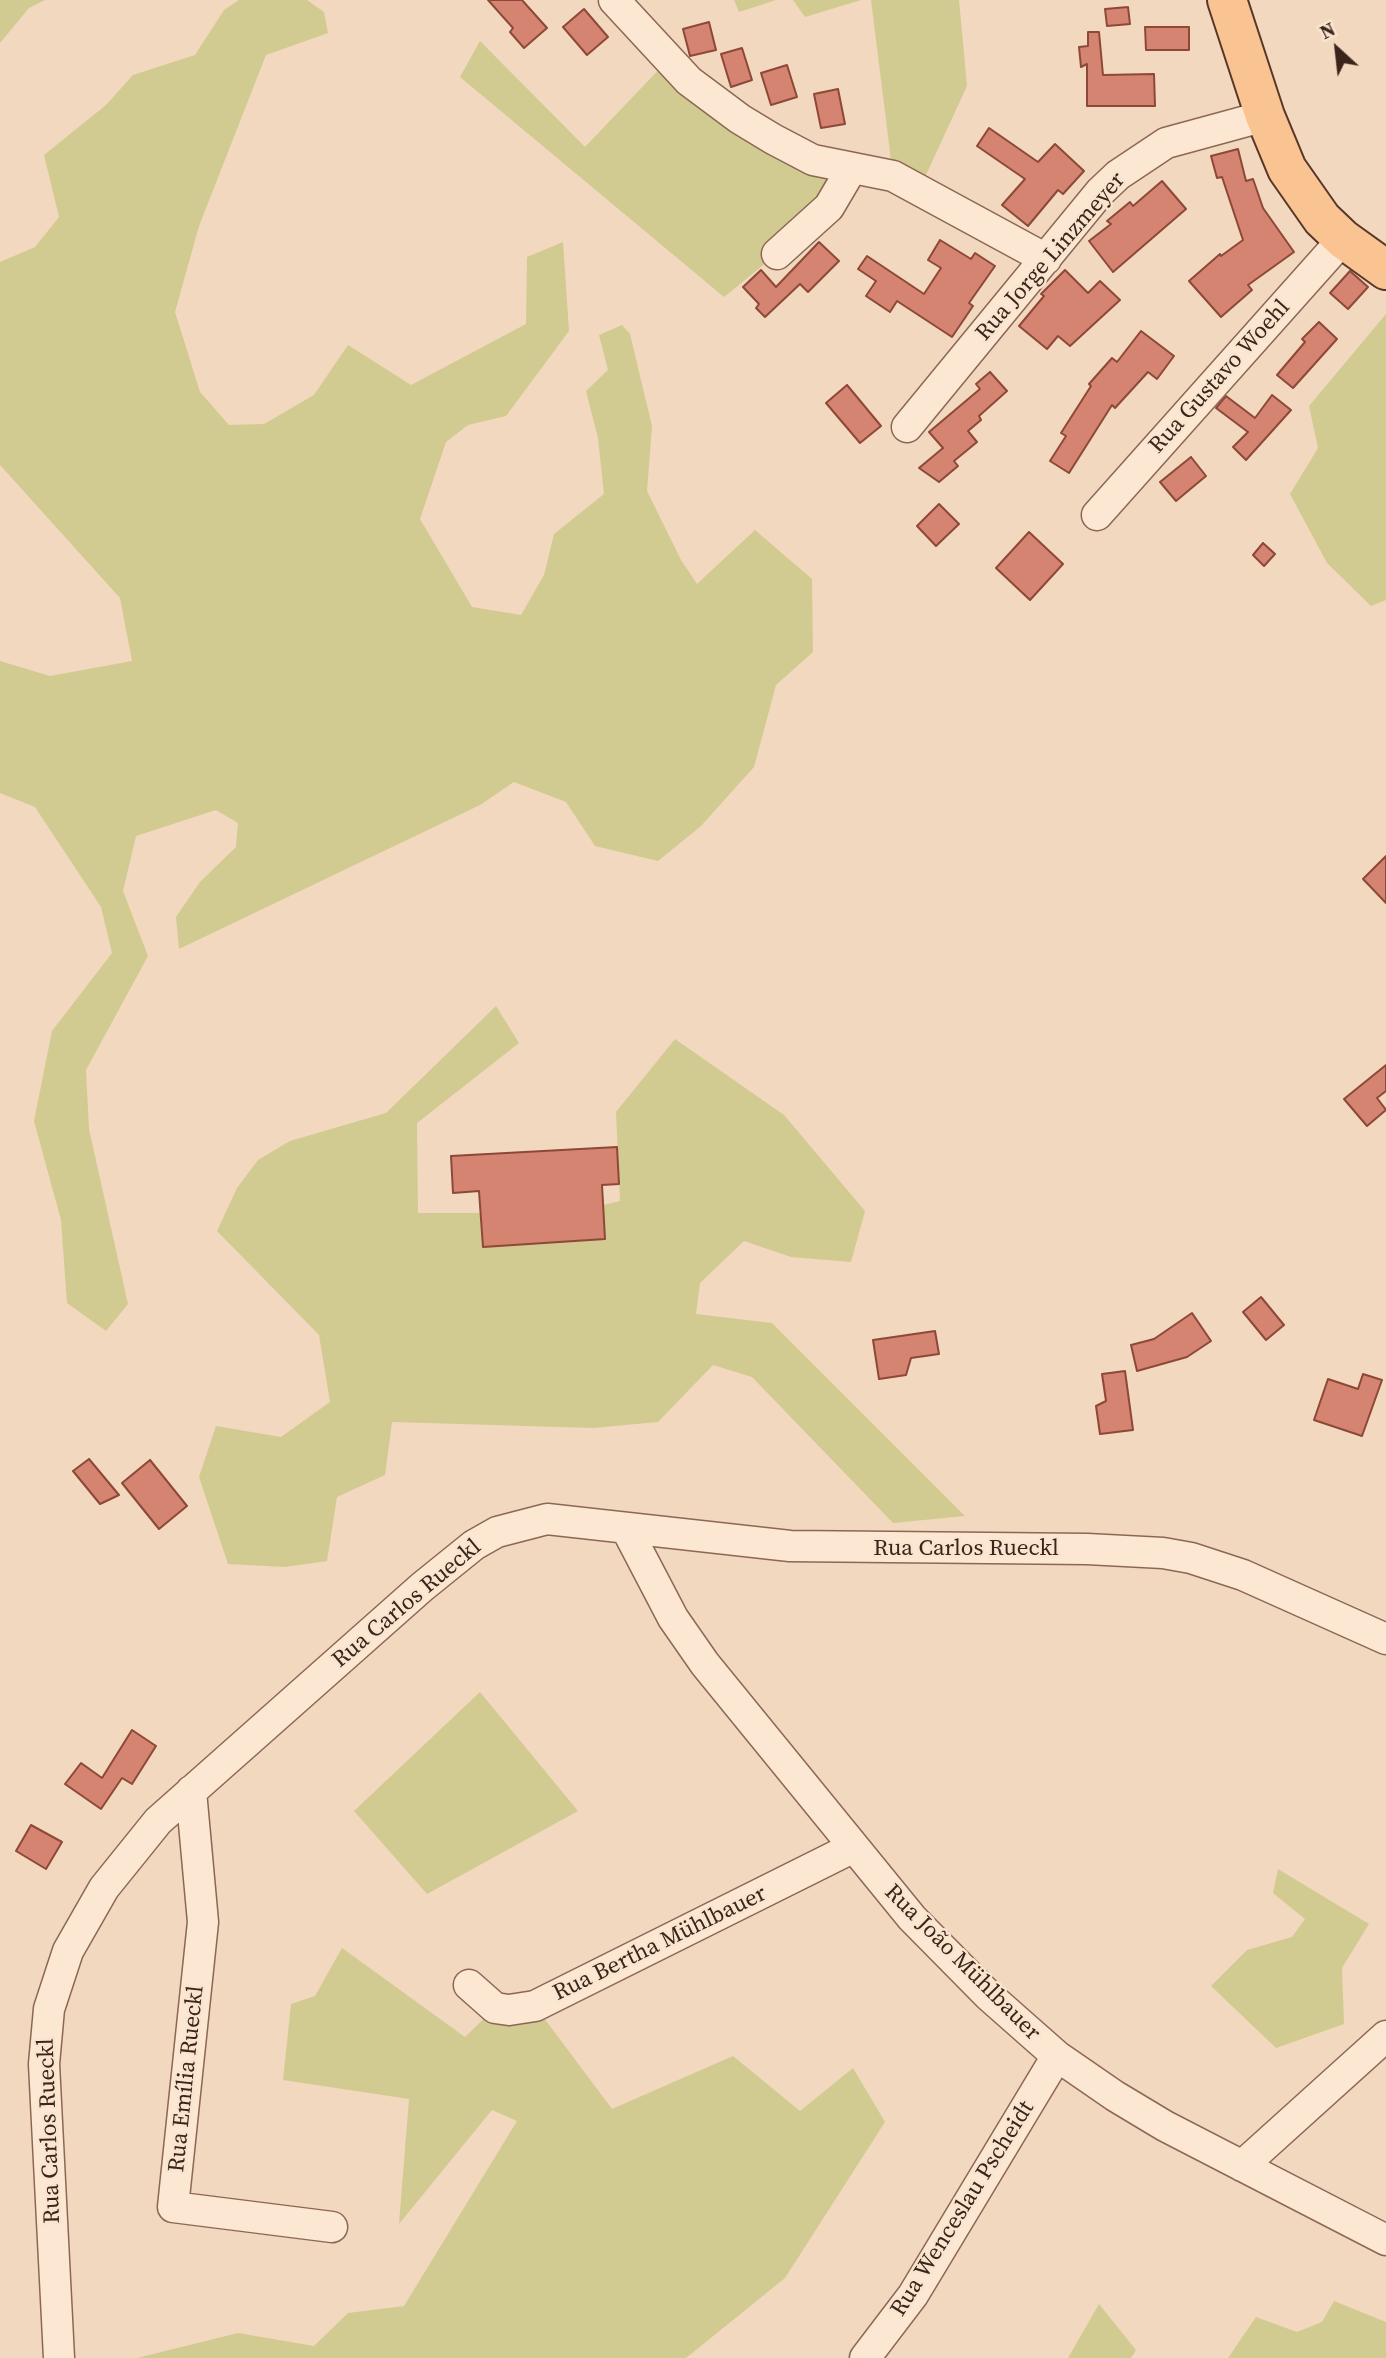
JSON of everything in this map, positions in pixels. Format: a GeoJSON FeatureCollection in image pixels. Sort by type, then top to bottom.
{"type":"FeatureCollection","features":[{"type":"Feature","properties":{"kind":"main road"},"geometry":{"type":"LineString","coordinates":[[1227,0],[1265,116],[1287,169],[1304,196],[1343,239],[1386,270]]}},
{"type":"Feature","properties":{"kind":"street"},"geometry":{"type":"LineString","coordinates":[[614,0],[689,81],[740,119],[813,160],[874,171],[911,184],[1045,258]]}},
{"type":"Feature","properties":{"kind":"street","name":"Rua Jorge Linzmeyer"},"geometry":{"type":"LineString","coordinates":[[906,427],[1100,192],[1141,157],[1186,136],[1265,116]]}},
{"type":"Feature","properties":{"kind":"street"},"geometry":{"type":"LineString","coordinates":[[777,254],[829,207],[852,168]]}},
{"type":"Feature","properties":{"kind":"street","name":"Rua Gustavo Woehl"},"geometry":{"type":"LineString","coordinates":[[1097,515],[1343,239]]}},
{"type":"Feature","properties":{"kind":"street","name":"Rua Carlos Rueckl"},"geometry":{"type":"LineString","coordinates":[[59,2358],[45,2090],[49,2009],[68,1951],[104,1888],[132,1850],[191,1791],[422,1587],[474,1545],[512,1526],[547,1519],[803,1546],[1087,1549],[1163,1553],[1191,1558],[1243,1575],[1386,1639]]}},
{"type":"Feature","properties":{"kind":"street","name":"Rua João Mühlbauer"},"geometry":{"type":"LineString","coordinates":[[626,1528],[673,1618],[705,1664],[852,1848],[944,1951],[1057,2056],[1165,2126],[1386,2240]]}},
{"type":"Feature","properties":{"kind":"street","name":"Rua Emília Rueckl"},"geometry":{"type":"LineString","coordinates":[[191,1791],[203,1922],[173,2207],[332,2227]]}},
{"type":"Feature","properties":{"kind":"street","name":"Rua Bertha Mühlbauer"},"geometry":{"type":"LineString","coordinates":[[469,1985],[495,2008],[509,2010],[535,2006],[852,1848]]}},
{"type":"Feature","properties":{"kind":"street"},"geometry":{"type":"LineString","coordinates":[[1242,2166],[1386,2036]]}},
{"type":"Feature","properties":{"kind":"street","name":"Rua Wenceslau Pscheidt"},"geometry":{"type":"LineString","coordinates":[[865,2358],[913,2295],[1057,2056]]}},
{"type":"Feature","properties":{"kind":"shaded area"},"geometry":{"type":"Polygon","coordinates":[[[0,0],[45,0],[29,8],[0,43],[0,0]]]}},
{"type":"Feature","properties":{"kind":"shaded area"},"geometry":{"type":"Polygon","coordinates":[[[239,0],[307,0],[324,12],[328,33],[266,55],[199,226],[175,312],[200,392],[229,425],[264,424],[314,395],[348,345],[411,385],[526,324],[527,257],[563,242],[569,331],[506,416],[468,425],[446,442],[420,519],[472,607],[521,615],[544,575],[554,534],[604,494],[598,438],[586,391],[608,370],[599,335],[622,325],[630,334],[652,426],[647,491],[681,560],[697,584],[755,530],[812,579],[813,652],[776,685],[754,767],[701,826],[658,861],[595,846],[566,802],[514,782],[480,805],[179,949],[176,917],[200,882],[236,847],[238,823],[216,810],[136,836],[123,891],[148,956],[86,1070],[89,1129],[128,1304],[106,1331],[67,1303],[61,1220],[34,1121],[52,1031],[112,953],[101,907],[35,807],[0,793],[0,661],[50,676],[132,661],[120,598],[0,465],[0,262],[35,247],[59,217],[44,155],[106,105],[133,75],[195,55],[224,10],[239,0]]]}},
{"type":"Feature","properties":{"kind":"shaded area"},"geometry":{"type":"Polygon","coordinates":[[[734,0],[776,0],[739,12],[734,0]]]}},
{"type":"Feature","properties":{"kind":"shaded area"},"geometry":{"type":"Polygon","coordinates":[[[793,0],[861,0],[805,17],[793,0]]]}},
{"type":"Feature","properties":{"kind":"shaded area"},"geometry":{"type":"Polygon","coordinates":[[[871,0],[959,0],[967,86],[920,188],[893,176],[871,0]]]}},
{"type":"Feature","properties":{"kind":"shaded area"},"geometry":{"type":"Polygon","coordinates":[[[480,41],[585,147],[668,60],[689,81],[852,168],[784,248],[724,297],[460,77],[480,41]]]}},
{"type":"Feature","properties":{"kind":"shaded area"},"geometry":{"type":"Polygon","coordinates":[[[1386,314],[1386,600],[1371,606],[1327,563],[1290,494],[1318,448],[1309,406],[1386,314]]]}},
{"type":"Feature","properties":{"kind":"shaded area"},"geometry":{"type":"Polygon","coordinates":[[[496,1006],[519,1043],[417,1123],[418,1213],[481,1213],[483,1246],[605,1239],[603,1205],[620,1201],[616,1112],[675,1039],[784,1115],[865,1211],[851,1262],[791,1257],[744,1241],[700,1283],[696,1314],[772,1323],[965,1516],[893,1523],[752,1377],[713,1365],[658,1422],[593,1428],[392,1422],[385,1475],[337,1497],[327,1561],[285,1567],[228,1564],[199,1477],[216,1426],[281,1437],[330,1402],[319,1335],[217,1231],[237,1188],[258,1160],[290,1141],[386,1113],[496,1006]]]}},
{"type":"Feature","properties":{"kind":"shaded area"},"geometry":{"type":"Polygon","coordinates":[[[480,1692],[578,1811],[427,1894],[354,1811],[480,1692]]]}},
{"type":"Feature","properties":{"kind":"shaded area"},"geometry":{"type":"Polygon","coordinates":[[[1278,1869],[1369,1924],[1342,1968],[1344,2024],[1276,2048],[1211,1986],[1247,1950],[1292,1937],[1305,1919],[1273,1893],[1278,1869]]]}},
{"type":"Feature","properties":{"kind":"shaded area"},"geometry":{"type":"Polygon","coordinates":[[[342,1948],[465,2037],[495,2008],[535,2006],[612,2109],[733,2056],[800,2111],[853,2068],[885,2122],[785,2278],[686,2358],[137,2358],[238,2333],[314,2346],[348,2313],[404,2306],[517,2121],[492,2110],[399,2224],[409,2099],[283,2080],[291,2004],[315,1996],[342,1948]]]}},
{"type":"Feature","properties":{"kind":"shaded area"},"geometry":{"type":"Polygon","coordinates":[[[1334,2301],[1386,2322],[1386,2358],[1228,2358],[1256,2317],[1297,2332],[1322,2322],[1334,2301]]]}},
{"type":"Feature","properties":{"kind":"shaded area"},"geometry":{"type":"Polygon","coordinates":[[[1099,2304],[1136,2350],[1131,2358],[1068,2358],[1099,2304]]]}},
{"type":"Feature","properties":{"kind":"building"},"geometry":{"type":"Polygon","coordinates":[[[488,0],[522,0],[547,28],[524,48],[510,32],[513,28],[488,0]]]}},
{"type":"Feature","properties":{"kind":"building"},"geometry":{"type":"Polygon","coordinates":[[[1128,7],[1130,24],[1107,26],[1105,9],[1128,7]]]}},
{"type":"Feature","properties":{"kind":"building"},"geometry":{"type":"Polygon","coordinates":[[[584,9],[608,37],[587,55],[563,27],[584,9]]]}},
{"type":"Feature","properties":{"kind":"building"},"geometry":{"type":"Polygon","coordinates":[[[709,22],[716,50],[690,56],[683,29],[709,22]]]}},
{"type":"Feature","properties":{"kind":"building"},"geometry":{"type":"Polygon","coordinates":[[[1145,27],[1189,27],[1189,50],[1146,50],[1145,27]]]}},
{"type":"Feature","properties":{"kind":"building"},"geometry":{"type":"Polygon","coordinates":[[[1088,32],[1099,32],[1103,75],[1154,74],[1155,106],[1087,106],[1087,64],[1081,67],[1079,47],[1088,46],[1088,32]]]}},
{"type":"Feature","properties":{"kind":"building"},"geometry":{"type":"Polygon","coordinates":[[[742,48],[752,80],[731,87],[721,54],[742,48]]]}},
{"type":"Feature","properties":{"kind":"building"},"geometry":{"type":"Polygon","coordinates":[[[787,65],[797,97],[771,105],[761,73],[787,65]]]}},
{"type":"Feature","properties":{"kind":"building"},"geometry":{"type":"Polygon","coordinates":[[[838,89],[845,124],[821,128],[814,94],[838,89]]]}},
{"type":"Feature","properties":{"kind":"building"},"geometry":{"type":"Polygon","coordinates":[[[989,128],[1038,162],[1055,144],[1084,171],[1063,194],[1058,190],[1028,226],[1002,205],[1025,179],[977,146],[989,128]]]}},
{"type":"Feature","properties":{"kind":"building"},"geometry":{"type":"Polygon","coordinates":[[[1238,149],[1246,181],[1253,179],[1263,208],[1294,252],[1248,285],[1252,290],[1221,317],[1189,281],[1220,254],[1221,256],[1243,240],[1222,177],[1217,178],[1211,156],[1238,149]]]}},
{"type":"Feature","properties":{"kind":"building"},"geometry":{"type":"Polygon","coordinates":[[[1162,181],[1186,209],[1113,272],[1089,241],[1111,224],[1107,221],[1130,202],[1133,206],[1162,181]]]}},
{"type":"Feature","properties":{"kind":"building"},"geometry":{"type":"Polygon","coordinates":[[[940,240],[971,259],[975,253],[995,266],[969,303],[973,306],[952,337],[897,301],[890,312],[866,296],[876,281],[858,269],[867,256],[924,294],[941,268],[928,260],[940,240]]]}},
{"type":"Feature","properties":{"kind":"building"},"geometry":{"type":"Polygon","coordinates":[[[819,242],[839,261],[808,292],[800,284],[765,317],[756,308],[759,304],[743,287],[761,270],[776,287],[819,242]]]}},
{"type":"Feature","properties":{"kind":"building"},"geometry":{"type":"Polygon","coordinates":[[[1065,270],[1088,293],[1100,281],[1120,300],[1070,346],[1058,336],[1047,349],[1019,326],[1044,296],[1041,294],[1065,270]]]}},
{"type":"Feature","properties":{"kind":"building"},"geometry":{"type":"Polygon","coordinates":[[[1350,271],[1368,287],[1348,309],[1330,293],[1350,271]]]}},
{"type":"Feature","properties":{"kind":"building"},"geometry":{"type":"Polygon","coordinates":[[[1319,322],[1337,339],[1293,388],[1277,375],[1305,342],[1302,339],[1319,322]]]}},
{"type":"Feature","properties":{"kind":"building"},"geometry":{"type":"Polygon","coordinates":[[[1141,331],[1174,356],[1157,379],[1148,372],[1115,408],[1112,405],[1069,473],[1050,461],[1066,436],[1061,433],[1091,386],[1089,384],[1112,358],[1117,362],[1141,331]]]}},
{"type":"Feature","properties":{"kind":"building"},"geometry":{"type":"Polygon","coordinates":[[[990,372],[1007,391],[979,416],[981,420],[968,431],[977,442],[954,461],[958,466],[939,482],[919,468],[943,448],[929,432],[980,389],[976,384],[990,372]]]}},
{"type":"Feature","properties":{"kind":"building"},"geometry":{"type":"Polygon","coordinates":[[[847,385],[881,426],[860,443],[826,403],[847,385]]]}},
{"type":"Feature","properties":{"kind":"building"},"geometry":{"type":"Polygon","coordinates":[[[1272,395],[1291,410],[1246,460],[1233,447],[1248,432],[1216,408],[1226,396],[1255,418],[1272,395]]]}},
{"type":"Feature","properties":{"kind":"building"},"geometry":{"type":"Polygon","coordinates":[[[1191,457],[1206,476],[1176,501],[1160,482],[1191,457]]]}},
{"type":"Feature","properties":{"kind":"building"},"geometry":{"type":"Polygon","coordinates":[[[939,504],[959,524],[936,546],[917,526],[939,504]]]}},
{"type":"Feature","properties":{"kind":"building"},"geometry":{"type":"Polygon","coordinates":[[[1029,532],[1063,564],[1030,600],[996,568],[1029,532]]]}},
{"type":"Feature","properties":{"kind":"building"},"geometry":{"type":"Polygon","coordinates":[[[1263,543],[1275,554],[1264,566],[1253,555],[1263,543]]]}},
{"type":"Feature","properties":{"kind":"building"},"geometry":{"type":"Polygon","coordinates":[[[1386,856],[1386,903],[1363,879],[1386,856]]]}},
{"type":"Feature","properties":{"kind":"building"},"geometry":{"type":"Polygon","coordinates":[[[1386,1065],[1386,1091],[1377,1098],[1386,1110],[1367,1126],[1344,1099],[1386,1065]]]}},
{"type":"Feature","properties":{"kind":"building"},"geometry":{"type":"Polygon","coordinates":[[[617,1147],[619,1184],[602,1185],[605,1239],[483,1247],[479,1191],[453,1193],[451,1156],[617,1147]]]}},
{"type":"Feature","properties":{"kind":"building"},"geometry":{"type":"Polygon","coordinates":[[[1261,1297],[1284,1325],[1266,1340],[1243,1312],[1261,1297]]]}},
{"type":"Feature","properties":{"kind":"building"},"geometry":{"type":"Polygon","coordinates":[[[1192,1313],[1211,1341],[1187,1357],[1137,1371],[1131,1345],[1154,1339],[1192,1313]]]}},
{"type":"Feature","properties":{"kind":"building"},"geometry":{"type":"Polygon","coordinates":[[[935,1331],[939,1354],[911,1358],[906,1375],[879,1379],[873,1340],[935,1331]]]}},
{"type":"Feature","properties":{"kind":"building"},"geometry":{"type":"Polygon","coordinates":[[[1125,1371],[1133,1430],[1100,1434],[1096,1406],[1106,1401],[1102,1374],[1125,1371]]]}},
{"type":"Feature","properties":{"kind":"building"},"geometry":{"type":"Polygon","coordinates":[[[1363,1374],[1382,1380],[1362,1436],[1314,1420],[1328,1379],[1358,1389],[1363,1374]]]}},
{"type":"Feature","properties":{"kind":"building"},"geometry":{"type":"Polygon","coordinates":[[[89,1459],[119,1495],[100,1504],[73,1471],[89,1459]]]}},
{"type":"Feature","properties":{"kind":"building"},"geometry":{"type":"Polygon","coordinates":[[[150,1460],[187,1506],[159,1529],[122,1483],[150,1460]]]}},
{"type":"Feature","properties":{"kind":"building"},"geometry":{"type":"Polygon","coordinates":[[[132,1730],[156,1746],[132,1784],[122,1778],[101,1809],[65,1784],[81,1763],[102,1778],[132,1730]]]}},
{"type":"Feature","properties":{"kind":"building"},"geometry":{"type":"Polygon","coordinates":[[[31,1825],[62,1842],[46,1869],[16,1851],[31,1825]]]}}]}
